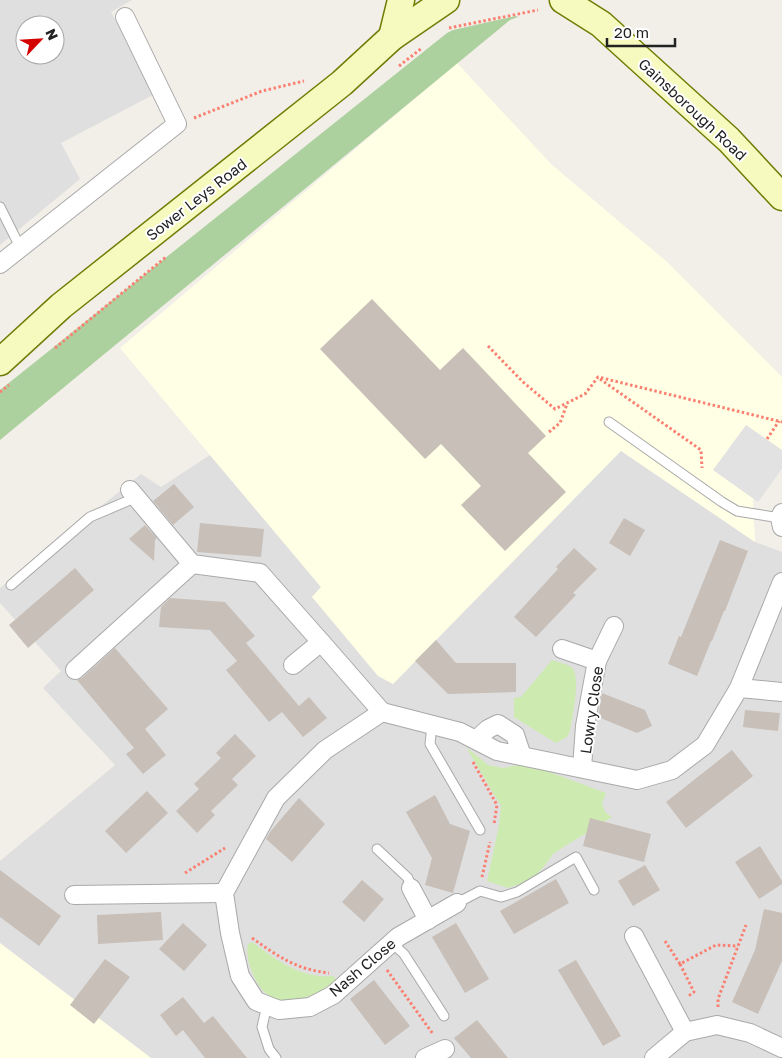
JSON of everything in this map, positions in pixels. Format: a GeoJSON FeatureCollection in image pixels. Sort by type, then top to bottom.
{"type":"FeatureCollection","features":[{"type":"Feature","properties":{"kind":"street"},"geometry":{"type":"LineString","coordinates":[[392,37],[401,0]]}},
{"type":"Feature","properties":{"kind":"street","name":"Sower Leys Road"},"geometry":{"type":"LineString","coordinates":[[8,371],[61,306],[342,83],[392,37],[446,0]]}},
{"type":"Feature","properties":{"kind":"street","name":"Gainsborough Road"},"geometry":{"type":"LineString","coordinates":[[563,0],[601,24],[729,140],[782,197]]}},
{"type":"Feature","properties":{"kind":"street","name":"Gainsborough Road"},"geometry":{"type":"LineString","coordinates":[[590,0],[601,24]]}},
{"type":"Feature","properties":{"kind":"street"},"geometry":{"type":"LineString","coordinates":[[0,264],[177,124],[125,17]]}},
{"type":"Feature","properties":{"kind":"street"},"geometry":{"type":"LineString","coordinates":[[134,494],[192,564],[260,573],[382,712],[324,750],[276,798],[224,893],[231,938],[240,976],[256,1001],[267,1005]]}},
{"type":"Feature","properties":{"kind":"street"},"geometry":{"type":"LineString","coordinates":[[75,670],[192,564]]}},
{"type":"Feature","properties":{"kind":"street","name":"Lowry Close"},"geometry":{"type":"LineString","coordinates":[[382,712],[460,732],[497,751],[637,780],[672,770],[705,744],[739,688],[782,582]]}},
{"type":"Feature","properties":{"kind":"street","name":"Lowry Close"},"geometry":{"type":"LineString","coordinates":[[582,768],[585,726],[597,661],[614,626]]}},
{"type":"Feature","properties":{"kind":"street"},"geometry":{"type":"LineString","coordinates":[[294,665],[321,642]]}},
{"type":"Feature","properties":{"kind":"street"},"geometry":{"type":"LineString","coordinates":[[562,649],[597,661]]}},
{"type":"Feature","properties":{"kind":"street"},"geometry":{"type":"LineString","coordinates":[[739,688],[782,692]]}},
{"type":"Feature","properties":{"kind":"street"},"geometry":{"type":"LineString","coordinates":[[476,740],[488,729],[498,724],[515,735],[522,756]]}},
{"type":"Feature","properties":{"kind":"street"},"geometry":{"type":"LineString","coordinates":[[411,888],[428,920]]}},
{"type":"Feature","properties":{"kind":"street"},"geometry":{"type":"LineString","coordinates":[[74,895],[224,893]]}},
{"type":"Feature","properties":{"kind":"street","name":"Nash Close"},"geometry":{"type":"LineString","coordinates":[[267,1005],[279,1010],[310,1007],[333,995],[398,937],[457,903]]}},
{"type":"Feature","properties":{"kind":"street"},"geometry":{"type":"LineString","coordinates":[[634,936],[685,1032]]}},
{"type":"Feature","properties":{"kind":"street"},"geometry":{"type":"LineString","coordinates":[[654,1058],[685,1032],[717,1025],[750,1033],[782,1048]]}},
{"type":"Feature","properties":{"kind":"street"},"geometry":{"type":"LineString","coordinates":[[426,1058],[439,1042]]}},
{"type":"Feature","properties":{"kind":"lane"},"geometry":{"type":"LineString","coordinates":[[0,207],[20,247]]}},
{"type":"Feature","properties":{"kind":"lane"},"geometry":{"type":"LineString","coordinates":[[609,422],[737,511],[781,519]]}},
{"type":"Feature","properties":{"kind":"lane"},"geometry":{"type":"LineString","coordinates":[[11,585],[90,517],[134,494]]}},
{"type":"Feature","properties":{"kind":"lane"},"geometry":{"type":"LineString","coordinates":[[432,725],[430,744],[480,830]]}},
{"type":"Feature","properties":{"kind":"lane"},"geometry":{"type":"LineString","coordinates":[[377,849],[408,878],[411,888]]}},
{"type":"Feature","properties":{"kind":"lane"},"geometry":{"type":"LineString","coordinates":[[457,903],[480,891],[501,897],[517,892],[576,857],[594,890]]}},
{"type":"Feature","properties":{"kind":"lane"},"geometry":{"type":"LineString","coordinates":[[392,943],[404,954],[444,1016]]}},
{"type":"Feature","properties":{"kind":"lane"},"geometry":{"type":"LineString","coordinates":[[267,1005],[262,1028],[269,1049],[276,1058]]}},
{"type":"Feature","properties":{"kind":"path"},"geometry":{"type":"LineString","coordinates":[[448,29],[538,10]]}},
{"type":"Feature","properties":{"kind":"path"},"geometry":{"type":"LineString","coordinates":[[396,69],[425,46]]}},
{"type":"Feature","properties":{"kind":"path"},"geometry":{"type":"LineString","coordinates":[[177,124],[262,91],[304,81]]}},
{"type":"Feature","properties":{"kind":"path"},"geometry":{"type":"LineString","coordinates":[[54,348],[170,253]]}},
{"type":"Feature","properties":{"kind":"path"},"geometry":{"type":"LineString","coordinates":[[488,346],[523,382],[555,409],[585,394],[598,377]]}},
{"type":"Feature","properties":{"kind":"path"},"geometry":{"type":"LineString","coordinates":[[0,392],[8,371]]}},
{"type":"Feature","properties":{"kind":"path"},"geometry":{"type":"LineString","coordinates":[[598,377],[781,422],[767,439]]}},
{"type":"Feature","properties":{"kind":"path"},"geometry":{"type":"LineString","coordinates":[[598,377],[701,450],[702,473],[695,482]]}},
{"type":"Feature","properties":{"kind":"path"},"geometry":{"type":"LineString","coordinates":[[549,432],[560,423],[567,403]]}},
{"type":"Feature","properties":{"kind":"path"},"geometry":{"type":"LineString","coordinates":[[175,894],[178,877],[232,843],[248,850]]}},
{"type":"Feature","properties":{"kind":"path"},"geometry":{"type":"LineString","coordinates":[[717,1025],[718,999],[746,925]]}},
{"type":"Feature","properties":{"kind":"path"},"geometry":{"type":"LineString","coordinates":[[231,938],[250,936],[278,956],[306,970],[336,974],[346,983]]}},
{"type":"Feature","properties":{"kind":"path"},"geometry":{"type":"LineString","coordinates":[[665,941],[680,964],[694,992]]}},
{"type":"Feature","properties":{"kind":"path"},"geometry":{"type":"LineString","coordinates":[[680,964],[716,946],[738,946]]}},
{"type":"Feature","properties":{"kind":"path"},"geometry":{"type":"LineString","coordinates":[[377,956],[439,1042]]}},
{"type":"Feature","properties":{"kind":"shaded area"},"geometry":{"type":"Polygon","coordinates":[[[0,0],[132,0],[111,12],[155,94],[61,143],[80,179],[0,245],[0,0]]]}},
{"type":"Feature","properties":{"kind":"shaded area"},"geometry":{"type":"Polygon","coordinates":[[[457,63],[552,165],[666,261],[782,377],[782,470],[753,500],[755,542],[621,451],[393,684],[378,676],[312,597],[321,587],[120,348],[457,63]]]}},
{"type":"Feature","properties":{"kind":"shaded area"},"geometry":{"type":"Polygon","coordinates":[[[746,425],[782,450],[782,469],[758,502],[713,470],[746,425]]]}},
{"type":"Feature","properties":{"kind":"shaded area"},"geometry":{"type":"Polygon","coordinates":[[[621,450],[755,542],[782,552],[782,1058],[151,1058],[0,943],[0,861],[115,765],[43,688],[61,671],[0,603],[0,588],[141,474],[161,487],[210,455],[321,587],[312,597],[393,684],[621,450]]]}},
{"type":"Feature","properties":{"kind":"shaded area"},"geometry":{"type":"Polygon","coordinates":[[[0,943],[151,1058],[0,1058],[0,943]]]}},
{"type":"Feature","properties":{"kind":"green space"},"geometry":{"type":"Polygon","coordinates":[[[516,16],[527,21],[518,17],[510,20],[0,440],[0,390],[447,33],[516,16]]]}},
{"type":"Feature","properties":{"kind":"green space"},"geometry":{"type":"Polygon","coordinates":[[[552,660],[571,667],[576,679],[570,731],[567,737],[556,743],[514,717],[514,698],[521,697],[552,660]]]}},
{"type":"Feature","properties":{"kind":"green space"},"geometry":{"type":"Polygon","coordinates":[[[466,747],[488,765],[503,768],[519,765],[536,767],[606,793],[602,803],[605,812],[612,817],[554,853],[542,869],[529,881],[508,888],[487,881],[499,825],[501,806],[466,747]]]}},
{"type":"Feature","properties":{"kind":"green space"},"geometry":{"type":"Polygon","coordinates":[[[252,942],[290,967],[311,974],[333,976],[337,980],[326,988],[302,999],[279,1000],[269,995],[260,987],[253,974],[247,948],[248,944],[252,942]]]}},
{"type":"Feature","properties":{"kind":"building"},"geometry":{"type":"Polygon","coordinates":[[[372,299],[440,370],[463,348],[546,436],[528,453],[566,492],[505,551],[461,505],[481,486],[441,444],[425,459],[320,349],[372,299]]]}},
{"type":"Feature","properties":{"kind":"building"},"geometry":{"type":"Polygon","coordinates":[[[174,484],[194,507],[173,525],[153,501],[174,484]]]}},
{"type":"Feature","properties":{"kind":"building"},"geometry":{"type":"Polygon","coordinates":[[[624,518],[645,530],[630,556],[609,543],[624,518]]]}},
{"type":"Feature","properties":{"kind":"building"},"geometry":{"type":"Polygon","coordinates":[[[200,523],[264,529],[261,557],[197,552],[200,523]]]}},
{"type":"Feature","properties":{"kind":"building"},"geometry":{"type":"Polygon","coordinates":[[[145,525],[157,538],[155,540],[154,561],[129,539],[145,525]]]}},
{"type":"Feature","properties":{"kind":"building"},"geometry":{"type":"Polygon","coordinates":[[[720,540],[748,551],[697,676],[668,664],[679,636],[681,637],[720,540]]]}},
{"type":"Feature","properties":{"kind":"building"},"geometry":{"type":"Polygon","coordinates":[[[574,548],[597,569],[573,593],[576,595],[536,637],[514,617],[558,569],[556,567],[574,548]]]}},
{"type":"Feature","properties":{"kind":"building"},"geometry":{"type":"Polygon","coordinates":[[[75,568],[94,590],[28,648],[9,625],[75,568]]]}},
{"type":"Feature","properties":{"kind":"building"},"geometry":{"type":"Polygon","coordinates":[[[170,598],[225,602],[255,636],[246,643],[299,706],[309,697],[327,718],[303,737],[282,712],[269,722],[226,670],[237,661],[210,630],[159,627],[161,607],[170,598]]]}},
{"type":"Feature","properties":{"kind":"building"},"geometry":{"type":"Polygon","coordinates":[[[436,640],[456,663],[516,663],[516,692],[448,694],[415,661],[436,640]]]}},
{"type":"Feature","properties":{"kind":"building"},"geometry":{"type":"Polygon","coordinates":[[[115,648],[168,709],[145,729],[166,755],[143,774],[126,754],[134,748],[77,680],[82,678],[115,648]]]}},
{"type":"Feature","properties":{"kind":"building"},"geometry":{"type":"Polygon","coordinates":[[[602,693],[645,710],[652,726],[637,733],[598,717],[602,693]]]}},
{"type":"Feature","properties":{"kind":"building"},"geometry":{"type":"Polygon","coordinates":[[[745,710],[780,713],[778,731],[743,727],[745,710]]]}},
{"type":"Feature","properties":{"kind":"building"},"geometry":{"type":"Polygon","coordinates":[[[235,734],[256,756],[232,779],[238,785],[211,811],[215,815],[197,833],[176,811],[199,789],[194,784],[221,758],[216,753],[235,734]]]}},
{"type":"Feature","properties":{"kind":"building"},"geometry":{"type":"Polygon","coordinates":[[[732,750],[753,776],[686,828],[666,802],[732,750]]]}},
{"type":"Feature","properties":{"kind":"building"},"geometry":{"type":"Polygon","coordinates":[[[147,791],[168,813],[126,853],[105,831],[147,791]]]}},
{"type":"Feature","properties":{"kind":"building"},"geometry":{"type":"Polygon","coordinates":[[[435,795],[450,824],[470,831],[453,893],[425,885],[432,858],[406,812],[435,795]]]}},
{"type":"Feature","properties":{"kind":"building"},"geometry":{"type":"Polygon","coordinates":[[[299,798],[325,824],[292,862],[266,839],[299,798]]]}},
{"type":"Feature","properties":{"kind":"building"},"geometry":{"type":"Polygon","coordinates":[[[590,818],[651,834],[644,862],[583,846],[590,818]]]}},
{"type":"Feature","properties":{"kind":"building"},"geometry":{"type":"Polygon","coordinates":[[[760,846],[782,881],[782,884],[759,899],[735,862],[760,846]]]}},
{"type":"Feature","properties":{"kind":"building"},"geometry":{"type":"Polygon","coordinates":[[[645,865],[660,890],[633,906],[618,881],[645,865]]]}},
{"type":"Feature","properties":{"kind":"building"},"geometry":{"type":"Polygon","coordinates":[[[0,870],[61,916],[39,946],[0,917],[0,870]]]}},
{"type":"Feature","properties":{"kind":"building"},"geometry":{"type":"Polygon","coordinates":[[[556,879],[569,903],[514,934],[500,911],[556,879]]]}},
{"type":"Feature","properties":{"kind":"building"},"geometry":{"type":"Polygon","coordinates":[[[362,880],[384,899],[364,922],[342,902],[362,880]]]}},
{"type":"Feature","properties":{"kind":"building"},"geometry":{"type":"Polygon","coordinates":[[[764,909],[782,913],[782,961],[758,1014],[732,1002],[755,950],[764,909]]]}},
{"type":"Feature","properties":{"kind":"building"},"geometry":{"type":"Polygon","coordinates":[[[161,912],[163,940],[98,944],[97,915],[161,912]]]}},
{"type":"Feature","properties":{"kind":"building"},"geometry":{"type":"Polygon","coordinates":[[[183,923],[207,945],[184,971],[159,949],[183,923]]]}},
{"type":"Feature","properties":{"kind":"building"},"geometry":{"type":"Polygon","coordinates":[[[456,923],[489,979],[465,993],[432,937],[456,923]]]}},
{"type":"Feature","properties":{"kind":"building"},"geometry":{"type":"Polygon","coordinates":[[[105,959],[130,977],[94,1024],[70,1005],[105,959]]]}},
{"type":"Feature","properties":{"kind":"building"},"geometry":{"type":"Polygon","coordinates":[[[576,960],[621,1036],[603,1046],[558,970],[576,960]]]}},
{"type":"Feature","properties":{"kind":"building"},"geometry":{"type":"Polygon","coordinates":[[[374,980],[410,1026],[385,1045],[350,999],[374,980]]]}},
{"type":"Feature","properties":{"kind":"building"},"geometry":{"type":"Polygon","coordinates":[[[183,997],[204,1023],[213,1016],[247,1058],[205,1058],[183,1030],[176,1036],[160,1015],[183,997]]]}},
{"type":"Feature","properties":{"kind":"building"},"geometry":{"type":"Polygon","coordinates":[[[477,1020],[508,1058],[471,1058],[454,1038],[477,1020]]]}}]}
